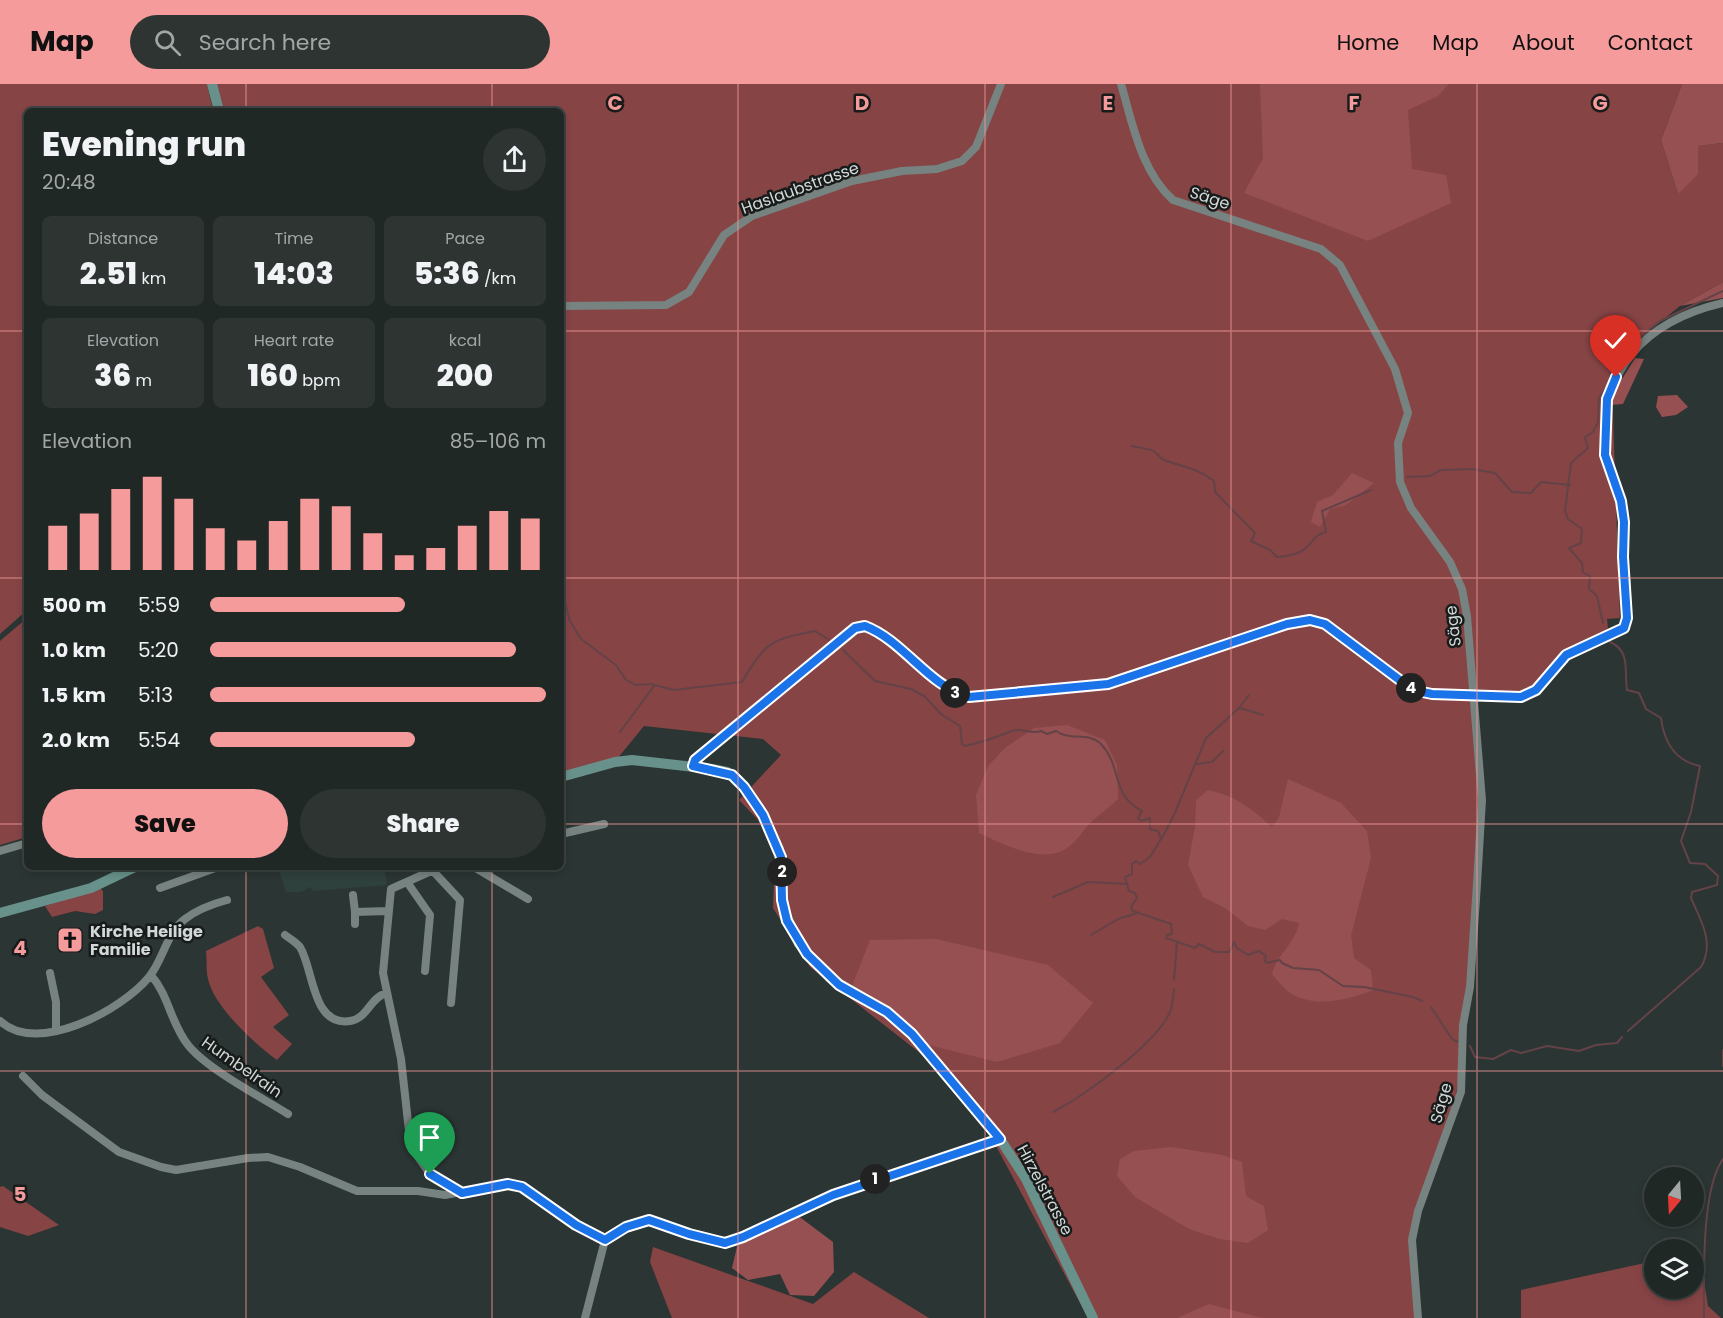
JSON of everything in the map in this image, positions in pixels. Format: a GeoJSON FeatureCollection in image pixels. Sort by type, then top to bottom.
{"type":"FeatureCollection","features":[{"type":"Feature","properties":{"kind":"street"},"geometry":{"type":"LineString","coordinates":[[212,84],[218,108]]}},
{"type":"Feature","properties":{"kind":"street","name":"Haslaubstrasse"},"geometry":{"type":"LineString","coordinates":[[564,306],[666,305],[689,292],[724,235],[752,216],[852,181],[902,171],[937,169],[962,161],[976,147],[1001,84]]}},
{"type":"Feature","properties":{"kind":"street","name":"Säge"},"geometry":{"type":"LineString","coordinates":[[1121,84],[1149,170],[1160,188],[1173,200],[1321,249],[1340,265],[1395,369],[1408,413],[1398,443],[1400,482],[1411,508],[1450,562],[1462,589],[1482,800],[1470,987],[1463,1025],[1461,1092],[1418,1211],[1412,1240],[1418,1318]]}},
{"type":"Feature","properties":{"kind":"street"},"geometry":{"type":"LineString","coordinates":[[693,766],[695,760],[855,628],[865,626],[891,640],[953,693],[969,697],[1108,684],[1287,624],[1310,620],[1325,624],[1413,690],[1432,694],[1521,697],[1529,694],[1536,690],[1566,655],[1624,628],[1627,618],[1623,557],[1624,522],[1621,501],[1605,455],[1607,399],[1627,358],[1664,324],[1701,308],[1723,303]]}},
{"type":"Feature","properties":{"kind":"street","name":"Hirzelstrasse"},"geometry":{"type":"LineString","coordinates":[[564,776],[615,762],[632,760],[693,766],[732,775],[744,787],[763,815],[781,857],[782,900],[787,921],[807,954],[839,985],[887,1012],[912,1034],[1000,1139],[1026,1179],[1093,1318]]}},
{"type":"Feature","properties":{"kind":"street"},"geometry":{"type":"LineString","coordinates":[[564,833],[604,824]]}},
{"type":"Feature","properties":{"kind":"street"},"geometry":{"type":"LineString","coordinates":[[0,851],[24,844]]}},
{"type":"Feature","properties":{"kind":"street"},"geometry":{"type":"LineString","coordinates":[[0,913],[91,888],[129,870]]}},
{"type":"Feature","properties":{"kind":"street"},"geometry":{"type":"LineString","coordinates":[[160,888],[210,870]]}},
{"type":"Feature","properties":{"kind":"street"},"geometry":{"type":"LineString","coordinates":[[434,870],[391,890],[383,962],[386,993],[401,1059],[410,1140],[430,1174],[462,1193]]}},
{"type":"Feature","properties":{"kind":"street"},"geometry":{"type":"LineString","coordinates":[[437,870],[460,900],[451,1003]]}},
{"type":"Feature","properties":{"kind":"street"},"geometry":{"type":"LineString","coordinates":[[479,870],[528,899]]}},
{"type":"Feature","properties":{"kind":"street"},"geometry":{"type":"LineString","coordinates":[[407,882],[430,915],[425,971]]}},
{"type":"Feature","properties":{"kind":"street"},"geometry":{"type":"LineString","coordinates":[[353,895],[355,924]]}},
{"type":"Feature","properties":{"kind":"street"},"geometry":{"type":"LineString","coordinates":[[0,1021],[9,1030],[28,1035],[56,1031],[108,1011],[131,996],[151,975],[174,930],[185,919],[206,906],[227,900]]}},
{"type":"Feature","properties":{"kind":"street"},"geometry":{"type":"LineString","coordinates":[[355,912],[388,911]]}},
{"type":"Feature","properties":{"kind":"street"},"geometry":{"type":"LineString","coordinates":[[285,935],[298,945],[306,960],[321,1009],[328,1017],[350,1022],[361,1017],[381,995],[386,993]]}},
{"type":"Feature","properties":{"kind":"street"},"geometry":{"type":"LineString","coordinates":[[50,973],[56,1002],[56,1031]]}},
{"type":"Feature","properties":{"kind":"street","name":"Humbelrain"},"geometry":{"type":"LineString","coordinates":[[151,975],[163,992],[177,1029],[189,1047],[210,1064],[288,1114]]}},
{"type":"Feature","properties":{"kind":"street"},"geometry":{"type":"LineString","coordinates":[[23,1076],[42,1095],[119,1152],[161,1167],[176,1170],[248,1158],[268,1157],[300,1167],[357,1191],[417,1191],[445,1195],[508,1184],[522,1187],[576,1225],[605,1240]]}},
{"type":"Feature","properties":{"kind":"street"},"geometry":{"type":"LineString","coordinates":[[585,1318],[605,1240],[626,1227],[649,1220],[689,1234],[725,1243],[854,1187],[1000,1139]]}},
{"type":"Feature","properties":{"kind":"shaded area"},"geometry":{"type":"Polygon","coordinates":[[[0,84],[207,84],[212,108],[24,108],[24,613],[0,634],[0,84]]]}},
{"type":"Feature","properties":{"kind":"shaded area"},"geometry":{"type":"Polygon","coordinates":[[[215,84],[1682,84],[1661,140],[1678,194],[1697,146],[1723,143],[1723,282],[1680,306],[1616,357],[1610,329],[1620,618],[1607,619],[1608,628],[1591,643],[1566,655],[1536,690],[1521,697],[1474,695],[1482,800],[1470,987],[1454,1113],[1412,1240],[1418,1318],[1088,1318],[988,1131],[934,1064],[810,967],[773,908],[775,855],[762,824],[739,800],[781,755],[763,739],[644,726],[617,759],[564,771],[564,108],[222,108],[215,84]]]}},
{"type":"Feature","properties":{"kind":"shaded area"},"geometry":{"type":"Polygon","coordinates":[[[1260,84],[1449,84],[1438,96],[1408,110],[1412,169],[1446,175],[1451,203],[1368,241],[1244,193],[1263,158],[1260,84]]]}},
{"type":"Feature","properties":{"kind":"shaded area"},"geometry":{"type":"Polygon","coordinates":[[[1682,84],[1723,84],[1723,143],[1698,146],[1698,174],[1678,194],[1661,140],[1682,84]]]}},
{"type":"Feature","properties":{"kind":"shaded area"},"geometry":{"type":"Polygon","coordinates":[[[1723,282],[1723,298],[1680,306],[1723,282]]]}},
{"type":"Feature","properties":{"kind":"shaded area"},"geometry":{"type":"Polygon","coordinates":[[[1635,358],[1644,359],[1623,404],[1611,405],[1614,392],[1635,358]]]}},
{"type":"Feature","properties":{"kind":"shaded area"},"geometry":{"type":"Polygon","coordinates":[[[1677,395],[1688,407],[1676,415],[1662,417],[1656,407],[1658,396],[1677,395]]]}},
{"type":"Feature","properties":{"kind":"shaded area"},"geometry":{"type":"Polygon","coordinates":[[[1352,473],[1374,483],[1346,505],[1330,509],[1320,527],[1311,522],[1317,502],[1333,495],[1352,473]]]}},
{"type":"Feature","properties":{"kind":"shaded area"},"geometry":{"type":"Polygon","coordinates":[[[24,621],[24,838],[0,845],[0,641],[24,621]]]}},
{"type":"Feature","properties":{"kind":"shaded area"},"geometry":{"type":"Polygon","coordinates":[[[1067,725],[1105,740],[1117,765],[1118,799],[1089,824],[1071,845],[1057,853],[1034,854],[979,833],[976,795],[988,766],[1005,748],[1034,728],[1067,725]]]}},
{"type":"Feature","properties":{"kind":"shaded area"},"geometry":{"type":"Polygon","coordinates":[[[1288,779],[1341,803],[1367,831],[1371,858],[1351,935],[1354,958],[1371,970],[1373,990],[1342,1000],[1320,1001],[1298,997],[1282,986],[1272,974],[1278,960],[1294,938],[1299,923],[1282,919],[1265,930],[1248,926],[1225,908],[1203,897],[1188,865],[1195,827],[1196,800],[1208,790],[1227,796],[1250,809],[1272,827],[1279,817],[1288,779]]]}},
{"type":"Feature","properties":{"kind":"shaded area"},"geometry":{"type":"Polygon","coordinates":[[[279,870],[384,870],[387,885],[313,891],[311,887],[301,892],[286,892],[279,870]]]}},
{"type":"Feature","properties":{"kind":"shaded area"},"geometry":{"type":"Polygon","coordinates":[[[100,888],[103,891],[103,910],[95,914],[75,911],[52,917],[45,906],[100,888]]]}},
{"type":"Feature","properties":{"kind":"shaded area"},"geometry":{"type":"Polygon","coordinates":[[[258,926],[263,929],[274,968],[261,977],[289,1015],[273,1027],[292,1044],[277,1060],[236,1024],[218,1001],[207,976],[206,951],[258,926]]]}},
{"type":"Feature","properties":{"kind":"shaded area"},"geometry":{"type":"Polygon","coordinates":[[[936,939],[1048,965],[1093,1003],[1060,1043],[997,1062],[925,1044],[852,986],[870,940],[936,939]]]}},
{"type":"Feature","properties":{"kind":"shaded area"},"geometry":{"type":"Polygon","coordinates":[[[1171,1147],[1223,1155],[1242,1162],[1246,1196],[1264,1206],[1268,1230],[1248,1243],[1220,1239],[1189,1229],[1135,1197],[1117,1176],[1120,1159],[1134,1151],[1171,1147]]]}},
{"type":"Feature","properties":{"kind":"shaded area"},"geometry":{"type":"Polygon","coordinates":[[[3,1186],[59,1225],[28,1236],[0,1227],[0,1187],[3,1186]]]}},
{"type":"Feature","properties":{"kind":"shaded area"},"geometry":{"type":"Polygon","coordinates":[[[793,1212],[833,1242],[834,1272],[814,1296],[790,1295],[780,1274],[748,1280],[732,1268],[739,1238],[793,1212]]]}},
{"type":"Feature","properties":{"kind":"shaded area"},"geometry":{"type":"Polygon","coordinates":[[[653,1247],[813,1304],[854,1272],[929,1318],[672,1318],[650,1262],[653,1247]]]}},
{"type":"Feature","properties":{"kind":"shaded area"},"geometry":{"type":"Polygon","coordinates":[[[1644,1263],[1644,1299],[1704,1299],[1704,1282],[1708,1306],[1721,1318],[1521,1318],[1521,1290],[1644,1263]]]}},
{"type":"Feature","properties":{"kind":"shaded area"},"geometry":{"type":"Polygon","coordinates":[[[1209,1304],[1262,1318],[1177,1318],[1209,1304]]]}},
{"type":"Feature","properties":{"kind":"waterway"},"geometry":{"type":"LineString","coordinates":[[1603,623],[1597,596],[1589,589],[1590,576],[1583,572],[1582,563],[1569,548],[1581,543],[1582,529],[1568,519],[1565,511],[1571,463],[1588,448],[1585,437],[1593,432],[1598,422],[1599,398],[1607,386],[1616,357],[1660,321],[1723,291]]}},
{"type":"Feature","properties":{"kind":"waterway"},"geometry":{"type":"LineString","coordinates":[[1132,446],[1153,451],[1162,459],[1194,470],[1214,481],[1215,492],[1255,533],[1251,541],[1270,550],[1277,557],[1300,552],[1326,532],[1322,511],[1371,490]]}},
{"type":"Feature","properties":{"kind":"waterway"},"geometry":{"type":"LineString","coordinates":[[1407,477],[1430,476],[1441,470],[1472,469],[1495,473],[1512,492],[1531,493],[1541,482],[1570,485]]}},
{"type":"Feature","properties":{"kind":"waterway"},"geometry":{"type":"LineString","coordinates":[[564,600],[570,621],[581,639],[616,665],[626,680],[635,685],[651,684],[674,690],[742,682],[757,658],[770,645],[778,641],[815,631],[829,640]]}},
{"type":"Feature","properties":{"kind":"waterway"},"geometry":{"type":"LineString","coordinates":[[1610,642],[1617,646],[1624,656],[1627,690],[1639,693],[1646,709],[1661,718],[1668,742],[1677,755],[1700,766],[1691,812],[1681,841],[1690,863],[1705,864],[1718,876],[1717,885],[1692,892],[1691,898],[1707,941],[1705,958],[1701,967],[1628,1031]]}},
{"type":"Feature","properties":{"kind":"waterway"},"geometry":{"type":"LineString","coordinates":[[843,650],[875,681],[911,689],[924,696],[942,715],[960,726],[962,744],[965,746],[1019,730],[1041,731],[1047,734],[1056,731],[1067,736],[1090,738],[1100,743],[1112,761],[1125,797],[1142,811],[1138,818],[1141,821],[1150,818],[1150,829],[1158,831],[1161,839],[1150,857],[1140,864],[1136,861],[1132,864],[1132,874],[1125,877],[1129,891],[1135,893],[1137,898],[1131,907],[1133,911],[1171,924],[1172,934],[1167,935],[1166,938],[1195,948],[1199,944],[1215,952],[1229,952],[1234,942],[1237,948],[1248,955],[1259,951],[1266,956],[1267,963],[1280,960],[1293,968],[1319,970],[1343,986],[1364,987],[1422,1001]]}},
{"type":"Feature","properties":{"kind":"waterway"},"geometry":{"type":"LineString","coordinates":[[620,732],[654,686]]}},
{"type":"Feature","properties":{"kind":"waterway"},"geometry":{"type":"LineString","coordinates":[[1162,838],[1206,738],[1239,708],[1249,695]]}},
{"type":"Feature","properties":{"kind":"waterway"},"geometry":{"type":"LineString","coordinates":[[1240,708],[1263,715]]}},
{"type":"Feature","properties":{"kind":"waterway"},"geometry":{"type":"LineString","coordinates":[[1196,764],[1212,762],[1223,751]]}},
{"type":"Feature","properties":{"kind":"waterway"},"geometry":{"type":"LineString","coordinates":[[1053,897],[1088,882],[1127,884]]}},
{"type":"Feature","properties":{"kind":"waterway"},"geometry":{"type":"LineString","coordinates":[[1091,935],[1118,919],[1137,913]]}},
{"type":"Feature","properties":{"kind":"waterway"},"geometry":{"type":"LineString","coordinates":[[1174,980],[1177,942]]}},
{"type":"Feature","properties":{"kind":"waterway"},"geometry":{"type":"LineString","coordinates":[[1053,1112],[1100,1082],[1150,1039],[1170,1012],[1174,989]]}},
{"type":"Feature","properties":{"kind":"waterway"},"geometry":{"type":"LineString","coordinates":[[1431,1007],[1452,1039],[1458,1042]]}},
{"type":"Feature","properties":{"kind":"waterway"},"geometry":{"type":"LineString","coordinates":[[1470,1046],[1475,1057],[1493,1059],[1511,1050],[1521,1053],[1547,1046],[1579,1051],[1596,1045],[1617,1043],[1622,1037]]}},
{"type":"Feature","properties":{"kind":"waterway"},"geometry":{"type":"LineString","coordinates":[[1723,1050],[1723,1066]]}},
{"type":"Feature","properties":{"kind":"waterway"},"geometry":{"type":"LineString","coordinates":[[1704,1318],[1707,1212],[1716,1173],[1723,1159]]}},
{"type":"Feature","properties":{"kind":"place","name":"Kirche Heilige Familie"},"geometry":{"type":"Point","coordinates":[70,940]}},
{"type":"Feature","properties":{"kind":"route"},"geometry":{"type":"LineString","coordinates":[[430,1174],[462,1193],[508,1184],[522,1187],[576,1225],[605,1240],[626,1227],[649,1220],[689,1234],[725,1243],[743,1237],[833,1195],[886,1175],[1000,1139],[912,1034],[887,1012],[839,985],[807,954],[787,921],[782,900],[781,857],[776,839],[763,815],[738,780],[727,772],[693,766],[695,760],[855,628],[865,626],[891,640],[953,693],[969,697],[1108,684],[1287,624],[1310,620],[1325,624],[1413,690],[1432,694],[1521,697],[1536,690],[1566,655],[1618,633],[1624,628],[1627,618],[1623,557],[1624,522],[1621,501],[1612,481],[1605,455],[1607,399],[1616,377]]}}]}
